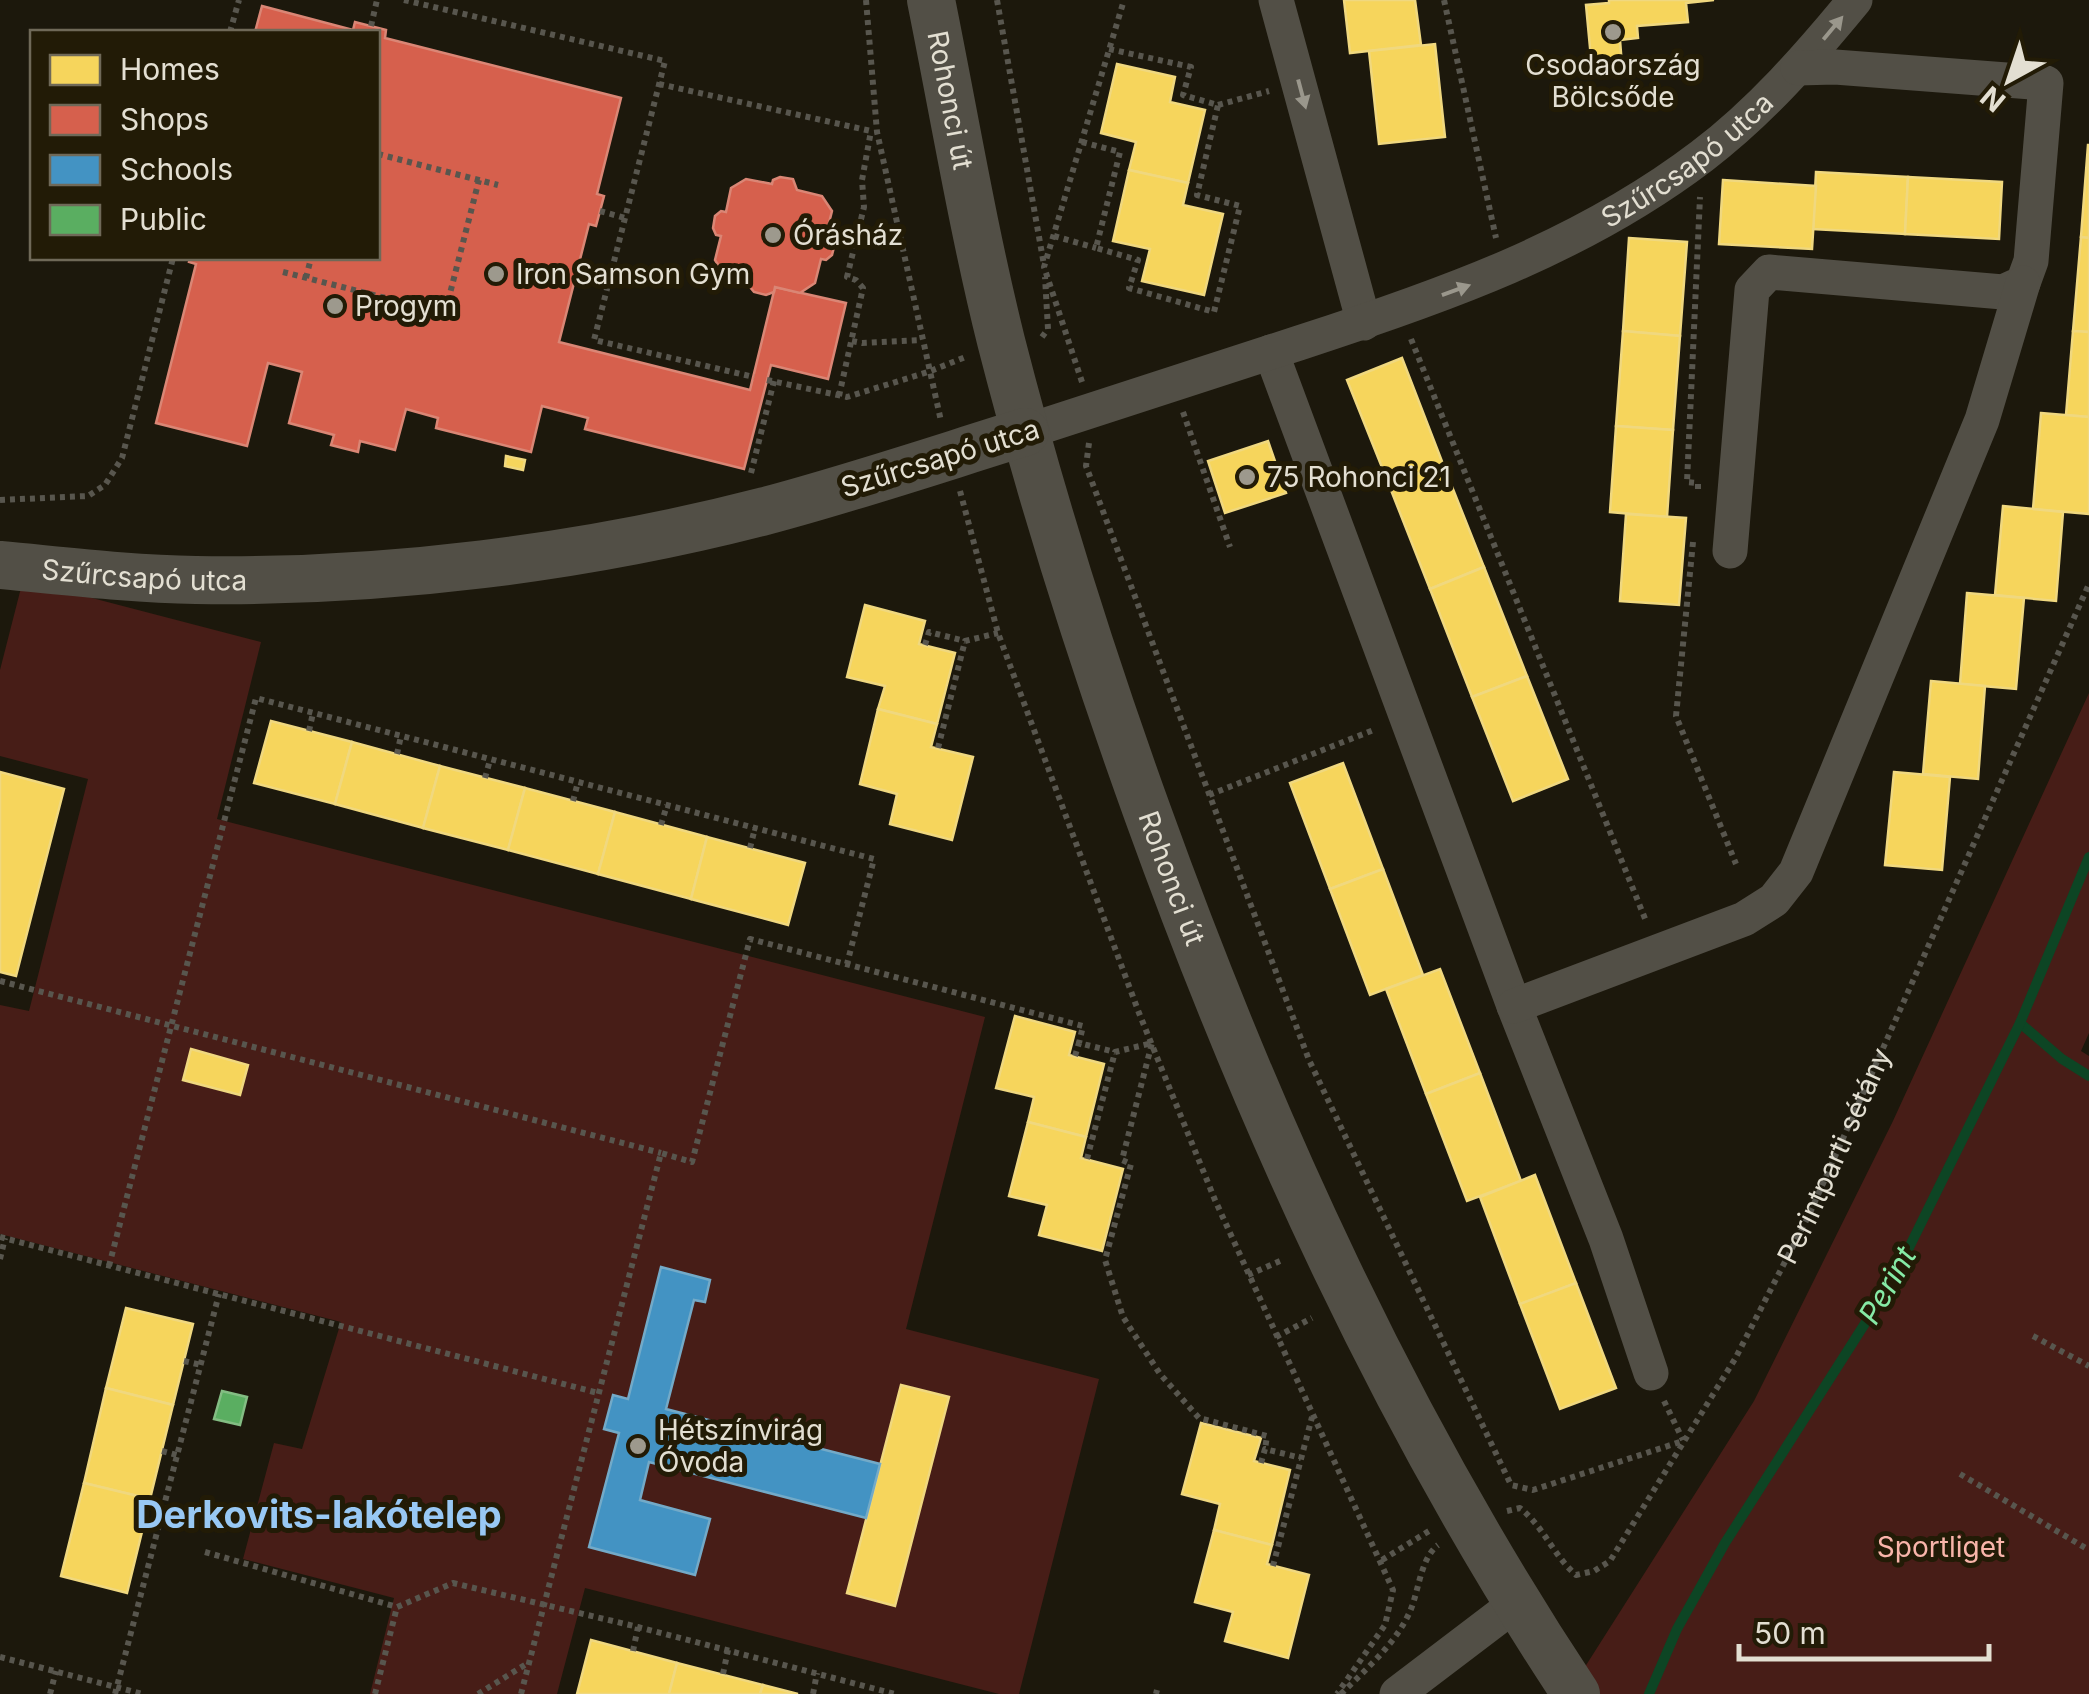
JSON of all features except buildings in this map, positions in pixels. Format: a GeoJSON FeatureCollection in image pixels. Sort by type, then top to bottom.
{"type":"FeatureCollection","features":[{"type":"Feature","properties":{"kind":"main road","name":"Rohonci út"},"geometry":{"type":"LineString","coordinates":[[931,0],[978,241],[1025,432],[1114,718],[1180,904],[1254,1089],[1328,1254],[1454,1494],[1566,1679]]}},
{"type":"Feature","properties":{"kind":"main road","name":"Szűrcsapó utca"},"geometry":{"type":"LineString","coordinates":[[0,565],[196,580],[351,574],[509,559],[645,537],[763,511],[1025,432]]}},
{"type":"Feature","properties":{"kind":"street"},"geometry":{"type":"LineString","coordinates":[[1276,0],[1364,323]]}},
{"type":"Feature","properties":{"kind":"street","name":"Szűrcsapó utca"},"geometry":{"type":"LineString","coordinates":[[1025,432],[1364,323],[1562,244],[1702,156],[1798,68],[1856,0]]}},
{"type":"Feature","properties":{"kind":"street","name":"Szűrcsapó utca"},"geometry":{"type":"LineString","coordinates":[[1798,68],[1834,67],[2046,83],[2031,261],[2024,283]]}},
{"type":"Feature","properties":{"kind":"street"},"geometry":{"type":"LineString","coordinates":[[1730,551],[1752,290],[1769,272],[2003,292],[2024,283]]}},
{"type":"Feature","properties":{"kind":"street"},"geometry":{"type":"LineString","coordinates":[[1514,1006],[1744,919],[1774,900],[1796,872],[1982,420],[2024,283]]}},
{"type":"Feature","properties":{"kind":"street"},"geometry":{"type":"LineString","coordinates":[[1271,352],[1514,1006],[1606,1239],[1651,1373]]}},
{"type":"Feature","properties":{"kind":"street"},"geometry":{"type":"LineString","coordinates":[[1397,1694],[1518,1602]]}},
{"type":"Feature","properties":{"kind":"path"},"geometry":{"type":"LineString","coordinates":[[230,30],[238,0]]}},
{"type":"Feature","properties":{"kind":"path"},"geometry":{"type":"LineString","coordinates":[[370,26],[377,0]]}},
{"type":"Feature","properties":{"kind":"path"},"geometry":{"type":"LineString","coordinates":[[404,0],[665,61],[594,340],[754,377]]}},
{"type":"Feature","properties":{"kind":"path"},"geometry":{"type":"LineString","coordinates":[[866,0],[874,132],[928,372],[998,633],[1152,1043],[1248,1275],[1394,1590],[1386,1625],[1339,1694]]}},
{"type":"Feature","properties":{"kind":"path"},"geometry":{"type":"LineString","coordinates":[[1124,0],[1044,267],[1092,410],[1086,466],[1309,1060],[1511,1486],[1532,1490],[1683,1441],[1651,1373]]}},
{"type":"Feature","properties":{"kind":"path"},"geometry":{"type":"LineString","coordinates":[[1444,0],[1503,270]]}},
{"type":"Feature","properties":{"kind":"path"},"geometry":{"type":"LineString","coordinates":[[1109,48],[1191,67],[1182,95],[1218,105],[1299,83]]}},
{"type":"Feature","properties":{"kind":"path"},"geometry":{"type":"LineString","coordinates":[[659,84],[874,132]]}},
{"type":"Feature","properties":{"kind":"path"},"geometry":{"type":"LineString","coordinates":[[1054,236],[1138,260],[1129,288],[1214,312],[1240,206],[1198,195],[1218,105]]}},
{"type":"Feature","properties":{"kind":"path"},"geometry":{"type":"LineString","coordinates":[[840,396],[863,288],[847,277],[864,206],[862,180],[874,132]]}},
{"type":"Feature","properties":{"kind":"path"},"geometry":{"type":"LineString","coordinates":[[1081,142],[1120,152],[1096,248]]}},
{"type":"Feature","properties":{"kind":"path"},"geometry":{"type":"LineString","coordinates":[[380,155],[498,185]]}},
{"type":"Feature","properties":{"kind":"path"},"geometry":{"type":"LineString","coordinates":[[1697,500],[1698,483],[1687,482],[1702,156]]}},
{"type":"Feature","properties":{"kind":"path"},"geometry":{"type":"LineString","coordinates":[[283,272],[445,314],[479,180]]}},
{"type":"Feature","properties":{"kind":"path"},"geometry":{"type":"LineString","coordinates":[[600,211],[625,218]]}},
{"type":"Feature","properties":{"kind":"path"},"geometry":{"type":"LineString","coordinates":[[0,500],[88,496],[106,485],[122,458],[172,260]]}},
{"type":"Feature","properties":{"kind":"path"},"geometry":{"type":"LineString","coordinates":[[306,278],[311,260]]}},
{"type":"Feature","properties":{"kind":"path"},"geometry":{"type":"LineString","coordinates":[[1399,310],[1658,952]]}},
{"type":"Feature","properties":{"kind":"path"},"geometry":{"type":"LineString","coordinates":[[852,341],[921,340]]}},
{"type":"Feature","properties":{"kind":"path"},"geometry":{"type":"LineString","coordinates":[[751,474],[771,380],[847,398],[928,372]]}},
{"type":"Feature","properties":{"kind":"path"},"geometry":{"type":"LineString","coordinates":[[1174,384],[1230,547]]}},
{"type":"Feature","properties":{"kind":"path"},"geometry":{"type":"LineString","coordinates":[[1694,535],[1676,716],[1736,864]]}},
{"type":"Feature","properties":{"kind":"path","name":"Perintparti sétány"},"geometry":{"type":"LineString","coordinates":[[1496,1512],[1520,1508],[1534,1520],[1563,1564],[1576,1575],[1594,1572],[1610,1562],[1734,1360],[1809,1214],[2089,584]]}},
{"type":"Feature","properties":{"kind":"path"},"geometry":{"type":"LineString","coordinates":[[925,646],[929,632],[966,641],[998,633]]}},
{"type":"Feature","properties":{"kind":"path"},"geometry":{"type":"LineString","coordinates":[[938,748],[966,641]]}},
{"type":"Feature","properties":{"kind":"path"},"geometry":{"type":"LineString","coordinates":[[109,1266],[256,698],[874,859],[847,964]]}},
{"type":"Feature","properties":{"kind":"path"},"geometry":{"type":"LineString","coordinates":[[308,731],[313,713]]}},
{"type":"Feature","properties":{"kind":"path"},"geometry":{"type":"LineString","coordinates":[[1209,795],[1407,717]]}},
{"type":"Feature","properties":{"kind":"path"},"geometry":{"type":"LineString","coordinates":[[396,754],[401,736]]}},
{"type":"Feature","properties":{"kind":"path"},"geometry":{"type":"LineString","coordinates":[[485,778],[490,759]]}},
{"type":"Feature","properties":{"kind":"path"},"geometry":{"type":"LineString","coordinates":[[573,802],[578,782]]}},
{"type":"Feature","properties":{"kind":"path"},"geometry":{"type":"LineString","coordinates":[[662,825],[666,805]]}},
{"type":"Feature","properties":{"kind":"path"},"geometry":{"type":"LineString","coordinates":[[750,848],[755,828]]}},
{"type":"Feature","properties":{"kind":"path"},"geometry":{"type":"LineString","coordinates":[[0,981],[692,1162],[750,939],[1083,1026],[1075,1056]]}},
{"type":"Feature","properties":{"kind":"path"},"geometry":{"type":"LineString","coordinates":[[1079,1042],[1115,1052],[1152,1043]]}},
{"type":"Feature","properties":{"kind":"path"},"geometry":{"type":"LineString","coordinates":[[1152,1043],[1122,1160],[1131,1164],[1106,1260],[1123,1317],[1160,1374],[1199,1418],[1268,1436],[1261,1463]]}},
{"type":"Feature","properties":{"kind":"path"},"geometry":{"type":"LineString","coordinates":[[1087,1160],[1115,1052]]}},
{"type":"Feature","properties":{"kind":"path"},"geometry":{"type":"LineString","coordinates":[[521,1694],[660,1153]]}},
{"type":"Feature","properties":{"kind":"path"},"geometry":{"type":"LineString","coordinates":[[0,1259],[3,1238],[598,1393]]}},
{"type":"Feature","properties":{"kind":"path"},"geometry":{"type":"LineString","coordinates":[[1248,1275],[1280,1260]]}},
{"type":"Feature","properties":{"kind":"path"},"geometry":{"type":"LineString","coordinates":[[116,1691],[219,1294]]}},
{"type":"Feature","properties":{"kind":"path"},"geometry":{"type":"LineString","coordinates":[[1276,1336],[1312,1318]]}},
{"type":"Feature","properties":{"kind":"path"},"geometry":{"type":"LineString","coordinates":[[2033,1336],[2089,1366]]}},
{"type":"Feature","properties":{"kind":"path"},"geometry":{"type":"LineString","coordinates":[[184,1361],[200,1365]]}},
{"type":"Feature","properties":{"kind":"path"},"geometry":{"type":"LineString","coordinates":[[1273,1566],[1312,1417]]}},
{"type":"Feature","properties":{"kind":"path"},"geometry":{"type":"LineString","coordinates":[[1265,1449],[1302,1458]]}},
{"type":"Feature","properties":{"kind":"path"},"geometry":{"type":"LineString","coordinates":[[162,1450],[178,1455]]}},
{"type":"Feature","properties":{"kind":"path"},"geometry":{"type":"LineString","coordinates":[[1960,1474],[2089,1550]]}},
{"type":"Feature","properties":{"kind":"path"},"geometry":{"type":"LineString","coordinates":[[1382,1560],[1429,1531]]}},
{"type":"Feature","properties":{"kind":"path"},"geometry":{"type":"LineString","coordinates":[[140,1540],[154,1544]]}},
{"type":"Feature","properties":{"kind":"path"},"geometry":{"type":"LineString","coordinates":[[1339,1694],[1374,1662],[1399,1630],[1409,1613],[1428,1554],[1437,1546]]}},
{"type":"Feature","properties":{"kind":"path"},"geometry":{"type":"LineString","coordinates":[[206,1552],[397,1608],[452,1583],[896,1694]]}},
{"type":"Feature","properties":{"kind":"path"},"geometry":{"type":"LineString","coordinates":[[376,1694],[397,1608]]}},
{"type":"Feature","properties":{"kind":"path"},"geometry":{"type":"LineString","coordinates":[[633,1651],[638,1627]]}},
{"type":"Feature","properties":{"kind":"path"},"geometry":{"type":"LineString","coordinates":[[722,1674],[728,1650]]}},
{"type":"Feature","properties":{"kind":"path"},"geometry":{"type":"LineString","coordinates":[[0,1657],[116,1691],[144,1694]]}},
{"type":"Feature","properties":{"kind":"path"},"geometry":{"type":"LineString","coordinates":[[478,1694],[529,1662]]}},
{"type":"Feature","properties":{"kind":"path"},"geometry":{"type":"LineString","coordinates":[[50,1694],[56,1671]]}},
{"type":"Feature","properties":{"kind":"path"},"geometry":{"type":"LineString","coordinates":[[813,1694],[817,1674]]}},
{"type":"Feature","properties":{"kind":"green space"},"geometry":{"type":"Polygon","coordinates":[[[23,580],[261,642],[217,819],[985,1017],[906,1329],[1099,1379],[1019,1694],[999,1694],[585,1588],[557,1694],[370,1694],[394,1598],[243,1559],[274,1443],[302,1449],[341,1322],[0,1234],[0,1005],[29,1011],[88,779],[0,756],[0,670],[23,580]]]}},
{"type":"Feature","properties":{"kind":"green space","name":"Sportliget"},"geometry":{"type":"Polygon","coordinates":[[[2089,693],[2089,1033],[2081,1051],[2089,1056],[2089,1694],[1600,1694],[1583,1670],[1754,1401],[1893,1121],[2089,693]]]}},
{"type":"Feature","properties":{"kind":"waterway","name":"Perint"},"geometry":{"type":"LineString","coordinates":[[1649,1694],[1677,1629],[1725,1543],[1894,1278],[2020,1023],[2089,857]]}},
{"type":"Feature","properties":{"kind":"waterway"},"geometry":{"type":"LineString","coordinates":[[2020,1023],[2089,1076]]}},
{"type":"Feature","properties":{"kind":"place","name":"Csodaország Bölcsőde"},"geometry":{"type":"Point","coordinates":[1613,32]}},
{"type":"Feature","properties":{"kind":"place","name":"Órásház"},"geometry":{"type":"Point","coordinates":[773,235]}},
{"type":"Feature","properties":{"kind":"place","name":"Iron Samson Gym"},"geometry":{"type":"Point","coordinates":[496,274]}},
{"type":"Feature","properties":{"kind":"place","name":"Progym"},"geometry":{"type":"Point","coordinates":[335,306]}},
{"type":"Feature","properties":{"kind":"place","name":"75 Rohonci 21"},"geometry":{"type":"Point","coordinates":[1247,477]}},
{"type":"Feature","properties":{"kind":"place","name":"Hétszínvirág Óvoda"},"geometry":{"type":"Point","coordinates":[638,1446]}},
{"type":"Feature","properties":{"kind":"district","name":"Derkovits-lakótelep"},"geometry":{"type":"Point","coordinates":[319,1514]}}]}
